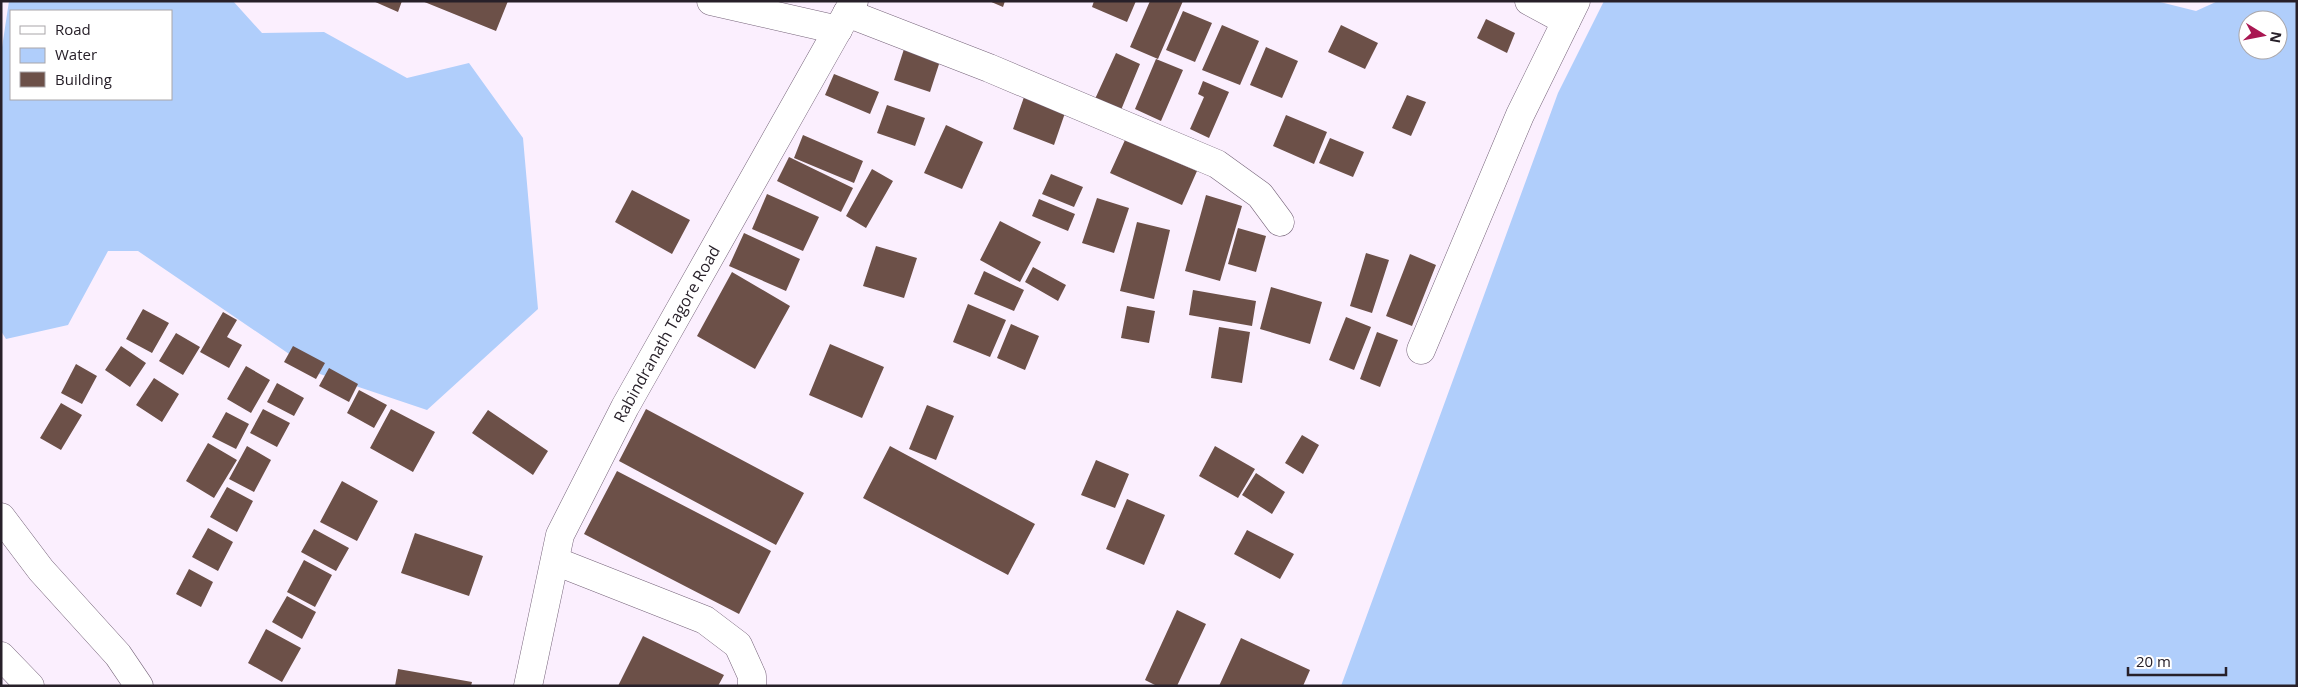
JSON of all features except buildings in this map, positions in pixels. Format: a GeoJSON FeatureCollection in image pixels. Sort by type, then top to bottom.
{"type":"FeatureCollection","features":[{"type":"Feature","properties":{"kind":"street"},"geometry":{"type":"LineString","coordinates":[[711,1],[847,15],[989,68],[1217,164],[1260,195],[1280,222]]}},
{"type":"Feature","properties":{"kind":"street"},"geometry":{"type":"LineString","coordinates":[[1421,350],[1520,116],[1571,11],[1529,1]]}},
{"type":"Feature","properties":{"kind":"street","name":"Rabindranath Tagore Road"},"geometry":{"type":"LineString","coordinates":[[528,686],[560,535],[625,407],[847,15]]}},
{"type":"Feature","properties":{"kind":"street"},"geometry":{"type":"LineString","coordinates":[[1,517],[41,570],[118,655],[139,686]]}},
{"type":"Feature","properties":{"kind":"street"},"geometry":{"type":"LineString","coordinates":[[555,561],[705,620],[738,645],[752,676],[752,686]]}},
{"type":"Feature","properties":{"kind":"street"},"geometry":{"type":"LineString","coordinates":[[1,656],[30,686]]}},
{"type":"Feature","properties":{"kind":"water"},"geometry":{"type":"Polygon","coordinates":[[[9,1],[233,1],[262,33],[324,32],[407,78],[469,63],[523,138],[538,309],[427,410],[317,373],[138,251],[108,251],[68,325],[6,339],[1,331],[1,54],[9,1]]]}},
{"type":"Feature","properties":{"kind":"water"},"geometry":{"type":"Polygon","coordinates":[[[1604,1],[2156,1],[2196,11],[2218,1],[2297,1],[2297,686],[1341,686],[1558,93],[1604,1]]]}}]}
